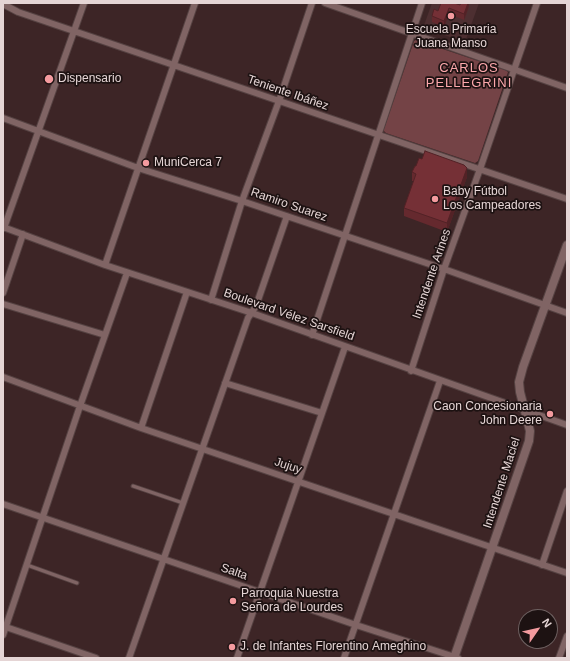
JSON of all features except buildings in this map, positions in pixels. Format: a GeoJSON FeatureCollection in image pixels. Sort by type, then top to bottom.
{"type":"FeatureCollection","features":[{"type":"Feature","properties":{"kind":"main road","name":"Intendente Maciel"},"geometry":{"type":"LineString","coordinates":[[456,658],[529,442],[530,431],[524,411],[519,382],[567,245]]}},
{"type":"Feature","properties":{"kind":"street"},"geometry":{"type":"LineString","coordinates":[[4,228],[84,3]]}},
{"type":"Feature","properties":{"kind":"street"},"geometry":{"type":"LineString","coordinates":[[105,265],[195,3]]}},
{"type":"Feature","properties":{"kind":"street"},"geometry":{"type":"LineString","coordinates":[[211,300],[242,201],[312,3]]}},
{"type":"Feature","properties":{"kind":"street"},"geometry":{"type":"LineString","coordinates":[[324,3],[567,88]]}},
{"type":"Feature","properties":{"kind":"street"},"geometry":{"type":"LineString","coordinates":[[312,334],[377,134],[422,3]]}},
{"type":"Feature","properties":{"kind":"street","name":"Intendente Arines"},"geometry":{"type":"LineString","coordinates":[[411,371],[444,269],[537,3]]}},
{"type":"Feature","properties":{"kind":"street","name":"Teniente Ibáñez"},"geometry":{"type":"LineString","coordinates":[[3,4],[18,12],[74,32],[567,199]]}},
{"type":"Feature","properties":{"kind":"street","name":"Ramiro Suarez"},"geometry":{"type":"LineString","coordinates":[[3,118],[138,168],[345,235],[567,313]]}},
{"type":"Feature","properties":{"kind":"street"},"geometry":{"type":"LineString","coordinates":[[129,658],[248,318],[256,306],[287,216]]}},
{"type":"Feature","properties":{"kind":"street","name":"Boulevard Vélez Sarsfield"},"geometry":{"type":"LineString","coordinates":[[4,228],[105,265],[252,313],[411,371],[567,425]]}},
{"type":"Feature","properties":{"kind":"street"},"geometry":{"type":"LineString","coordinates":[[3,293],[23,234]]}},
{"type":"Feature","properties":{"kind":"street"},"geometry":{"type":"LineString","coordinates":[[3,635],[4,626],[27,565],[127,272]]}},
{"type":"Feature","properties":{"kind":"street"},"geometry":{"type":"LineString","coordinates":[[141,428],[187,292]]}},
{"type":"Feature","properties":{"kind":"street"},"geometry":{"type":"LineString","coordinates":[[3,304],[105,335]]}},
{"type":"Feature","properties":{"kind":"street"},"geometry":{"type":"LineString","coordinates":[[237,658],[345,346]]}},
{"type":"Feature","properties":{"kind":"street","name":"Jujuy"},"geometry":{"type":"LineString","coordinates":[[3,377],[202,450],[298,481],[394,516],[567,574]]}},
{"type":"Feature","properties":{"kind":"street"},"geometry":{"type":"LineString","coordinates":[[344,658],[440,381]]}},
{"type":"Feature","properties":{"kind":"street"},"geometry":{"type":"LineString","coordinates":[[225,383],[322,413]]}},
{"type":"Feature","properties":{"kind":"street"},"geometry":{"type":"LineString","coordinates":[[542,565],[567,490]]}},
{"type":"Feature","properties":{"kind":"street","name":"Salta"},"geometry":{"type":"LineString","coordinates":[[3,504],[456,658]]}},
{"type":"Feature","properties":{"kind":"street"},"geometry":{"type":"LineString","coordinates":[[4,626],[96,658]]}},
{"type":"Feature","properties":{"kind":"street"},"geometry":{"type":"LineString","coordinates":[[559,658],[567,636]]}},
{"type":"Feature","properties":{"kind":"lane"},"geometry":{"type":"LineString","coordinates":[[133,486],[183,503]]}},
{"type":"Feature","properties":{"kind":"lane"},"geometry":{"type":"LineString","coordinates":[[27,565],[77,582]]}},
{"type":"Feature","properties":{"kind":"shaded area","name":"Escuela Primaria Juana Manso"},"geometry":{"type":"Polygon","coordinates":[[[432,3],[479,3],[465,42],[423,28],[432,3]]]}},
{"type":"Feature","properties":{"kind":"shaded area"},"geometry":{"type":"Polygon","coordinates":[[[416,40],[508,72],[478,161],[475,163],[386,133],[384,131],[414,41],[416,40]]]}},
{"type":"Feature","properties":{"kind":"place","name":"Escuela Primaria Juana Manso"},"geometry":{"type":"Point","coordinates":[451,16]}},
{"type":"Feature","properties":{"kind":"place","name":"Dispensario"},"geometry":{"type":"Point","coordinates":[49,79]}},
{"type":"Feature","properties":{"kind":"place","name":"MuniCerca 7"},"geometry":{"type":"Point","coordinates":[146,163]}},
{"type":"Feature","properties":{"kind":"place","name":"Baby Fútbol Los Campeadores"},"geometry":{"type":"Point","coordinates":[435,199]}},
{"type":"Feature","properties":{"kind":"place","name":"Caon Concesionaria John Deere"},"geometry":{"type":"Point","coordinates":[550,414]}},
{"type":"Feature","properties":{"kind":"place","name":"Parroquia Nuestra Señora de Lourdes"},"geometry":{"type":"Point","coordinates":[233,601]}},
{"type":"Feature","properties":{"kind":"place","name":"J. de Infantes Florentino Ameghino"},"geometry":{"type":"Point","coordinates":[232,647]}},
{"type":"Feature","properties":{"kind":"district","name":"CARLOS PELLEGRINI"},"geometry":{"type":"Point","coordinates":[469,76]}}]}
